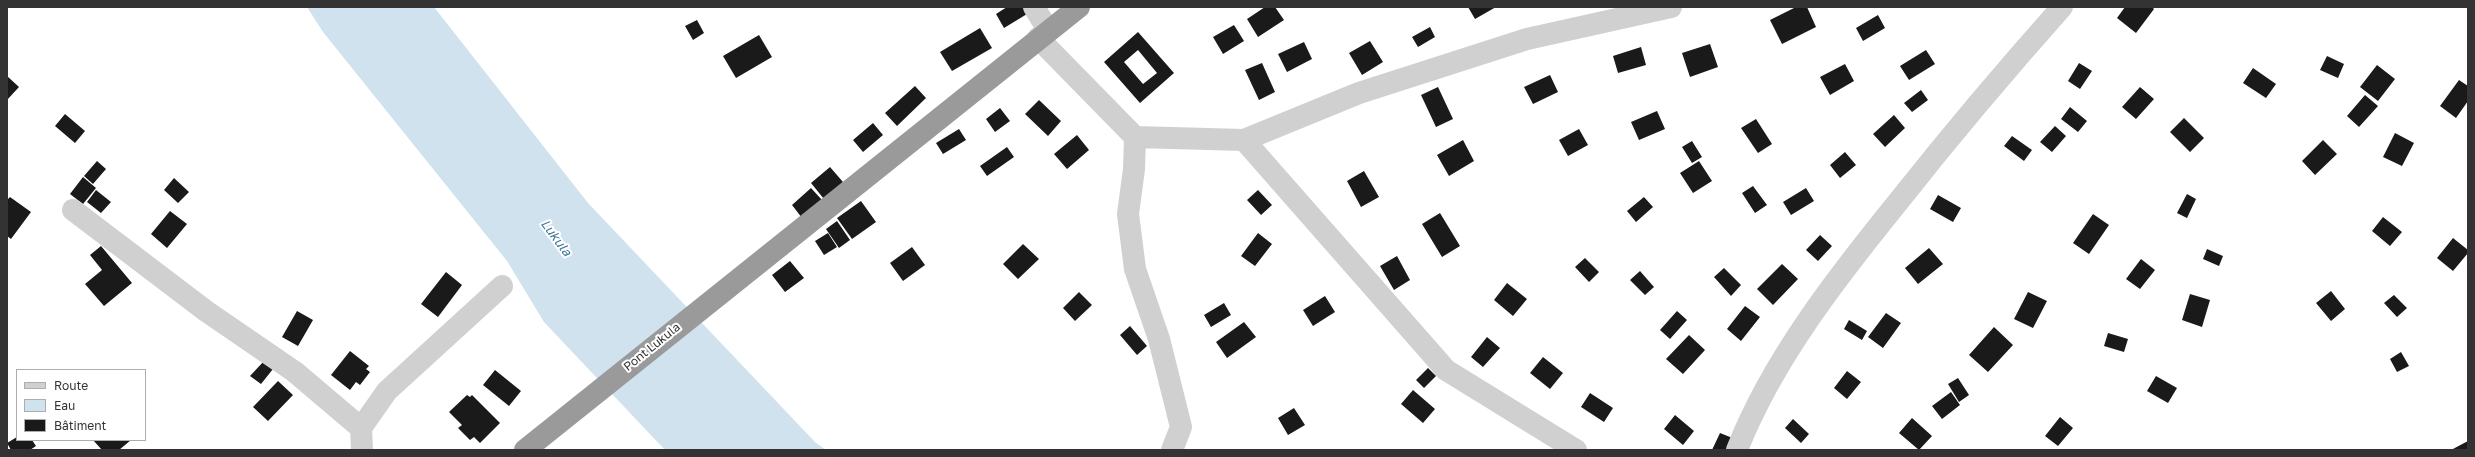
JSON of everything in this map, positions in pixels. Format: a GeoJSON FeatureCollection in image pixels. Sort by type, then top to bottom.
{"type":"FeatureCollection","features":[{"type":"Feature","properties":{"kind":"highway","name":"Pont Lukula"},"geometry":{"type":"LineString","coordinates":[[525,450],[709,301],[1043,34],[1079,7]]}},
{"type":"Feature","properties":{"kind":"street"},"geometry":{"type":"LineString","coordinates":[[1034,7],[1043,34],[1135,137],[1134,169],[1128,214],[1135,269],[1159,339],[1181,427],[1172,450]]}},
{"type":"Feature","properties":{"kind":"street"},"geometry":{"type":"LineString","coordinates":[[1135,137],[1244,140],[1359,93],[1527,39],[1671,7]]}},
{"type":"Feature","properties":{"kind":"street"},"geometry":{"type":"LineString","coordinates":[[1737,450],[1748,422],[1798,335],[1844,268],[1987,91],[2062,7]]}},
{"type":"Feature","properties":{"kind":"street"},"geometry":{"type":"LineString","coordinates":[[1244,140],[1446,370],[1576,450]]}},
{"type":"Feature","properties":{"kind":"street"},"geometry":{"type":"LineString","coordinates":[[73,210],[206,311],[295,372],[361,428]]}},
{"type":"Feature","properties":{"kind":"street"},"geometry":{"type":"LineString","coordinates":[[362,450],[361,428],[388,391],[502,286]]}},
{"type":"Feature","properties":{"kind":"water","name":"Lukula"},"geometry":{"type":"Polygon","coordinates":[[[307,7],[434,7],[588,203],[815,442],[826,450],[665,450],[544,322],[507,261],[323,32],[307,7]]]}},
{"type":"Feature","properties":{"kind":"building"},"geometry":{"type":"Polygon","coordinates":[[[1007,7],[1023,7],[1027,14],[1004,28],[996,14],[1007,7]]]}},
{"type":"Feature","properties":{"kind":"building"},"geometry":{"type":"Polygon","coordinates":[[[1265,7],[1275,7],[1284,20],[1258,37],[1247,19],[1265,7]]]}},
{"type":"Feature","properties":{"kind":"building"},"geometry":{"type":"Polygon","coordinates":[[[1468,7],[1496,7],[1475,19],[1468,7]]]}},
{"type":"Feature","properties":{"kind":"building"},"geometry":{"type":"Polygon","coordinates":[[[1796,7],[1807,7],[1816,27],[1782,44],[1770,20],[1796,7]]]}},
{"type":"Feature","properties":{"kind":"building"},"geometry":{"type":"Polygon","coordinates":[[[2125,7],[2152,7],[2154,9],[2136,33],[2117,18],[2125,7]]]}},
{"type":"Feature","properties":{"kind":"building"},"geometry":{"type":"Polygon","coordinates":[[[1878,15],[1885,28],[1863,41],[1856,28],[1878,15]]]}},
{"type":"Feature","properties":{"kind":"building"},"geometry":{"type":"Polygon","coordinates":[[[697,20],[704,33],[693,40],[685,26],[697,20]]]}},
{"type":"Feature","properties":{"kind":"building"},"geometry":{"type":"Polygon","coordinates":[[[1234,25],[1244,41],[1223,54],[1213,37],[1234,25]]]}},
{"type":"Feature","properties":{"kind":"building"},"geometry":{"type":"Polygon","coordinates":[[[1430,27],[1435,37],[1418,47],[1412,37],[1430,27]]]}},
{"type":"Feature","properties":{"kind":"building"},"geometry":{"type":"Polygon","coordinates":[[[980,28],[992,48],[952,71],[940,52],[980,28]]]}},
{"type":"Feature","properties":{"kind":"building"},"geometry":{"type":"Polygon","coordinates":[[[1138,32],[1174,73],[1140,103],[1104,62],[1138,32]],[[1138,50],[1124,62],[1143,84],[1157,73],[1138,50]]]}},
{"type":"Feature","properties":{"kind":"building"},"geometry":{"type":"Polygon","coordinates":[[[759,35],[772,57],[736,78],[723,56],[759,35]]]}},
{"type":"Feature","properties":{"kind":"building"},"geometry":{"type":"Polygon","coordinates":[[[1370,41],[1383,62],[1362,75],[1349,53],[1370,41]]]}},
{"type":"Feature","properties":{"kind":"building"},"geometry":{"type":"Polygon","coordinates":[[[1304,42],[1312,59],[1287,72],[1278,54],[1304,42]]]}},
{"type":"Feature","properties":{"kind":"building"},"geometry":{"type":"Polygon","coordinates":[[[1710,44],[1718,67],[1690,77],[1682,53],[1710,44]]]}},
{"type":"Feature","properties":{"kind":"building"},"geometry":{"type":"Polygon","coordinates":[[[1641,47],[1646,65],[1618,73],[1613,56],[1641,47]]]}},
{"type":"Feature","properties":{"kind":"building"},"geometry":{"type":"Polygon","coordinates":[[[1926,50],[1935,64],[1909,80],[1900,66],[1926,50]]]}},
{"type":"Feature","properties":{"kind":"building"},"geometry":{"type":"Polygon","coordinates":[[[2327,56],[2344,64],[2338,78],[2320,70],[2327,56]]]}},
{"type":"Feature","properties":{"kind":"building"},"geometry":{"type":"Polygon","coordinates":[[[1262,63],[1275,92],[1259,100],[1245,70],[1262,63]]]}},
{"type":"Feature","properties":{"kind":"building"},"geometry":{"type":"Polygon","coordinates":[[[2079,63],[2092,71],[2080,89],[2068,81],[2079,63]]]}},
{"type":"Feature","properties":{"kind":"building"},"geometry":{"type":"Polygon","coordinates":[[[1845,64],[1854,81],[1830,95],[1820,77],[1845,64]]]}},
{"type":"Feature","properties":{"kind":"building"},"geometry":{"type":"Polygon","coordinates":[[[2377,65],[2395,79],[2378,101],[2360,87],[2377,65]]]}},
{"type":"Feature","properties":{"kind":"building"},"geometry":{"type":"Polygon","coordinates":[[[2253,68],[2276,84],[2266,98],[2243,83],[2253,68]]]}},
{"type":"Feature","properties":{"kind":"building"},"geometry":{"type":"Polygon","coordinates":[[[1550,75],[1558,92],[1533,104],[1524,87],[1550,75]]]}},
{"type":"Feature","properties":{"kind":"building"},"geometry":{"type":"Polygon","coordinates":[[[7,76],[19,87],[7,100],[7,76]]]}},
{"type":"Feature","properties":{"kind":"building"},"geometry":{"type":"Polygon","coordinates":[[[2459,80],[2468,86],[2468,101],[2456,118],[2440,106],[2459,80]]]}},
{"type":"Feature","properties":{"kind":"building"},"geometry":{"type":"Polygon","coordinates":[[[915,86],[926,98],[897,126],[885,113],[915,86]]]}},
{"type":"Feature","properties":{"kind":"building"},"geometry":{"type":"Polygon","coordinates":[[[1438,87],[1453,119],[1436,127],[1421,95],[1438,87]]]}},
{"type":"Feature","properties":{"kind":"building"},"geometry":{"type":"Polygon","coordinates":[[[2140,87],[2154,99],[2136,119],[2122,107],[2140,87]]]}},
{"type":"Feature","properties":{"kind":"building"},"geometry":{"type":"Polygon","coordinates":[[[1921,90],[1928,100],[1912,112],[1904,103],[1921,90]]]}},
{"type":"Feature","properties":{"kind":"building"},"geometry":{"type":"Polygon","coordinates":[[[2365,95],[2378,106],[2359,127],[2347,116],[2365,95]]]}},
{"type":"Feature","properties":{"kind":"building"},"geometry":{"type":"Polygon","coordinates":[[[1039,100],[1061,121],[1048,136],[1025,114],[1039,100]]]}},
{"type":"Feature","properties":{"kind":"building"},"geometry":{"type":"Polygon","coordinates":[[[2070,107],[2087,121],[2078,132],[2061,119],[2070,107]]]}},
{"type":"Feature","properties":{"kind":"building"},"geometry":{"type":"Polygon","coordinates":[[[1000,108],[1010,121],[995,132],[986,119],[1000,108]]]}},
{"type":"Feature","properties":{"kind":"building"},"geometry":{"type":"Polygon","coordinates":[[[1657,111],[1665,129],[1639,140],[1631,122],[1657,111]]]}},
{"type":"Feature","properties":{"kind":"building"},"geometry":{"type":"Polygon","coordinates":[[[65,114],[85,131],[75,143],[55,126],[65,114]]]}},
{"type":"Feature","properties":{"kind":"building"},"geometry":{"type":"Polygon","coordinates":[[[1894,115],[1905,128],[1885,147],[1873,134],[1894,115]]]}},
{"type":"Feature","properties":{"kind":"building"},"geometry":{"type":"Polygon","coordinates":[[[2184,118],[2204,138],[2190,152],[2170,132],[2184,118]]]}},
{"type":"Feature","properties":{"kind":"building"},"geometry":{"type":"Polygon","coordinates":[[[1756,119],[1772,144],[1758,153],[1741,128],[1756,119]]]}},
{"type":"Feature","properties":{"kind":"building"},"geometry":{"type":"Polygon","coordinates":[[[873,123],[883,135],[863,152],[853,140],[873,123]]]}},
{"type":"Feature","properties":{"kind":"building"},"geometry":{"type":"Polygon","coordinates":[[[2055,126],[2066,136],[2052,152],[2040,142],[2055,126]]]}},
{"type":"Feature","properties":{"kind":"building"},"geometry":{"type":"Polygon","coordinates":[[[959,129],[966,140],[943,154],[936,143],[959,129]]]}},
{"type":"Feature","properties":{"kind":"building"},"geometry":{"type":"Polygon","coordinates":[[[1579,129],[1588,145],[1568,156],[1559,140],[1579,129]]]}},
{"type":"Feature","properties":{"kind":"building"},"geometry":{"type":"Polygon","coordinates":[[[2395,133],[2414,143],[2402,166],[2383,157],[2395,133]]]}},
{"type":"Feature","properties":{"kind":"building"},"geometry":{"type":"Polygon","coordinates":[[[1077,135],[1089,150],[1067,169],[1054,154],[1077,135]]]}},
{"type":"Feature","properties":{"kind":"building"},"geometry":{"type":"Polygon","coordinates":[[[2012,136],[2032,150],[2024,161],[2004,146],[2012,136]]]}},
{"type":"Feature","properties":{"kind":"building"},"geometry":{"type":"Polygon","coordinates":[[[1463,140],[1474,161],[1449,176],[1437,155],[1463,140]]]}},
{"type":"Feature","properties":{"kind":"building"},"geometry":{"type":"Polygon","coordinates":[[[2323,140],[2337,154],[2315,175],[2302,161],[2323,140]]]}},
{"type":"Feature","properties":{"kind":"building"},"geometry":{"type":"Polygon","coordinates":[[[1692,141],[1702,157],[1692,163],[1682,147],[1692,141]]]}},
{"type":"Feature","properties":{"kind":"building"},"geometry":{"type":"Polygon","coordinates":[[[1007,147],[1014,157],[987,176],[980,166],[1007,147]]]}},
{"type":"Feature","properties":{"kind":"building"},"geometry":{"type":"Polygon","coordinates":[[[1845,152],[1856,165],[1840,178],[1830,165],[1845,152]]]}},
{"type":"Feature","properties":{"kind":"building"},"geometry":{"type":"Polygon","coordinates":[[[97,161],[106,169],[93,184],[84,176],[97,161]]]}},
{"type":"Feature","properties":{"kind":"building"},"geometry":{"type":"Polygon","coordinates":[[[1699,161],[1712,181],[1693,193],[1680,173],[1699,161]]]}},
{"type":"Feature","properties":{"kind":"building"},"geometry":{"type":"Polygon","coordinates":[[[830,167],[843,182],[824,199],[811,183],[830,167]]]}},
{"type":"Feature","properties":{"kind":"building"},"geometry":{"type":"Polygon","coordinates":[[[1364,171],[1379,197],[1361,207],[1347,181],[1364,171]]]}},
{"type":"Feature","properties":{"kind":"building"},"geometry":{"type":"Polygon","coordinates":[[[83,177],[96,188],[83,204],[70,194],[83,177]]]}},
{"type":"Feature","properties":{"kind":"building"},"geometry":{"type":"Polygon","coordinates":[[[174,178],[189,192],[178,203],[164,190],[174,178]]]}},
{"type":"Feature","properties":{"kind":"building"},"geometry":{"type":"Polygon","coordinates":[[[1753,186],[1767,205],[1755,213],[1742,193],[1753,186]]]}},
{"type":"Feature","properties":{"kind":"building"},"geometry":{"type":"Polygon","coordinates":[[[811,188],[822,200],[802,218],[792,205],[811,188]]]}},
{"type":"Feature","properties":{"kind":"building"},"geometry":{"type":"Polygon","coordinates":[[[1806,188],[1814,201],[1791,215],[1783,202],[1806,188]]]}},
{"type":"Feature","properties":{"kind":"building"},"geometry":{"type":"Polygon","coordinates":[[[96,190],[111,202],[101,213],[87,202],[96,190]]]}},
{"type":"Feature","properties":{"kind":"building"},"geometry":{"type":"Polygon","coordinates":[[[1258,190],[1272,205],[1261,215],[1247,200],[1258,190]]]}},
{"type":"Feature","properties":{"kind":"building"},"geometry":{"type":"Polygon","coordinates":[[[2187,194],[2196,199],[2187,218],[2177,213],[2187,194]]]}},
{"type":"Feature","properties":{"kind":"building"},"geometry":{"type":"Polygon","coordinates":[[[1938,195],[1961,208],[1953,222],[1930,209],[1938,195]]]}},
{"type":"Feature","properties":{"kind":"building"},"geometry":{"type":"Polygon","coordinates":[[[10,197],[31,212],[11,239],[7,236],[7,200],[10,197]]]}},
{"type":"Feature","properties":{"kind":"building"},"geometry":{"type":"Polygon","coordinates":[[[1644,197],[1653,207],[1636,222],[1627,211],[1644,197]]]}},
{"type":"Feature","properties":{"kind":"building"},"geometry":{"type":"Polygon","coordinates":[[[861,201],[876,222],[852,239],[837,218],[861,201]]]}},
{"type":"Feature","properties":{"kind":"building"},"geometry":{"type":"Polygon","coordinates":[[[170,211],[187,224],[167,248],[151,234],[170,211]]]}},
{"type":"Feature","properties":{"kind":"building"},"geometry":{"type":"Polygon","coordinates":[[[1440,213],[1460,246],[1442,257],[1422,224],[1440,213]]]}},
{"type":"Feature","properties":{"kind":"building"},"geometry":{"type":"Polygon","coordinates":[[[2093,214],[2109,225],[2089,254],[2073,243],[2093,214]]]}},
{"type":"Feature","properties":{"kind":"building"},"geometry":{"type":"Polygon","coordinates":[[[2383,217],[2402,232],[2390,246],[2372,231],[2383,217]]]}},
{"type":"Feature","properties":{"kind":"building"},"geometry":{"type":"Polygon","coordinates":[[[837,221],[850,240],[839,248],[826,229],[837,221]]]}},
{"type":"Feature","properties":{"kind":"building"},"geometry":{"type":"Polygon","coordinates":[[[828,233],[837,247],[824,255],[815,241],[828,233]]]}},
{"type":"Feature","properties":{"kind":"building"},"geometry":{"type":"Polygon","coordinates":[[[1258,233],[1272,244],[1255,266],[1241,256],[1258,233]]]}},
{"type":"Feature","properties":{"kind":"building"},"geometry":{"type":"Polygon","coordinates":[[[1820,235],[1832,246],[1818,261],[1806,250],[1820,235]]]}},
{"type":"Feature","properties":{"kind":"building"},"geometry":{"type":"Polygon","coordinates":[[[2453,238],[2468,250],[2468,253],[2453,271],[2437,258],[2453,238]]]}},
{"type":"Feature","properties":{"kind":"building"},"geometry":{"type":"Polygon","coordinates":[[[1023,244],[1039,259],[1018,279],[1003,264],[1023,244]]]}},
{"type":"Feature","properties":{"kind":"building"},"geometry":{"type":"Polygon","coordinates":[[[101,246],[132,283],[104,306],[85,284],[102,270],[90,255],[101,246]]]}},
{"type":"Feature","properties":{"kind":"building"},"geometry":{"type":"Polygon","coordinates":[[[912,247],[925,265],[903,281],[890,263],[912,247]]]}},
{"type":"Feature","properties":{"kind":"building"},"geometry":{"type":"Polygon","coordinates":[[[1929,248],[1943,264],[1918,284],[1905,268],[1929,248]]]}},
{"type":"Feature","properties":{"kind":"building"},"geometry":{"type":"Polygon","coordinates":[[[2207,249],[2223,256],[2219,266],[2203,259],[2207,249]]]}},
{"type":"Feature","properties":{"kind":"building"},"geometry":{"type":"Polygon","coordinates":[[[1397,256],[1410,280],[1394,290],[1380,266],[1397,256]]]}},
{"type":"Feature","properties":{"kind":"building"},"geometry":{"type":"Polygon","coordinates":[[[1585,258],[1599,272],[1589,282],[1575,267],[1585,258]]]}},
{"type":"Feature","properties":{"kind":"building"},"geometry":{"type":"Polygon","coordinates":[[[2141,259],[2155,270],[2140,289],[2126,279],[2141,259]]]}},
{"type":"Feature","properties":{"kind":"building"},"geometry":{"type":"Polygon","coordinates":[[[790,261],[804,278],[785,292],[772,275],[790,261]]]}},
{"type":"Feature","properties":{"kind":"building"},"geometry":{"type":"Polygon","coordinates":[[[1782,264],[1798,279],[1773,305],[1757,289],[1782,264]]]}},
{"type":"Feature","properties":{"kind":"building"},"geometry":{"type":"Polygon","coordinates":[[[1724,268],[1741,285],[1731,296],[1714,277],[1724,268]]]}},
{"type":"Feature","properties":{"kind":"building"},"geometry":{"type":"Polygon","coordinates":[[[1640,271],[1654,287],[1645,295],[1630,280],[1640,271]]]}},
{"type":"Feature","properties":{"kind":"building"},"geometry":{"type":"Polygon","coordinates":[[[446,272],[462,285],[438,317],[421,304],[446,272]]]}},
{"type":"Feature","properties":{"kind":"building"},"geometry":{"type":"Polygon","coordinates":[[[1507,283],[1527,299],[1513,316],[1494,300],[1507,283]]]}},
{"type":"Feature","properties":{"kind":"building"},"geometry":{"type":"Polygon","coordinates":[[[2331,291],[2345,309],[2331,321],[2316,303],[2331,291]]]}},
{"type":"Feature","properties":{"kind":"building"},"geometry":{"type":"Polygon","coordinates":[[[1079,292],[1092,305],[1075,321],[1063,308],[1079,292]]]}},
{"type":"Feature","properties":{"kind":"building"},"geometry":{"type":"Polygon","coordinates":[[[2028,292],[2047,301],[2033,328],[2014,319],[2028,292]]]}},
{"type":"Feature","properties":{"kind":"building"},"geometry":{"type":"Polygon","coordinates":[[[2190,294],[2210,300],[2202,327],[2182,320],[2190,294]]]}},
{"type":"Feature","properties":{"kind":"building"},"geometry":{"type":"Polygon","coordinates":[[[2394,295],[2407,308],[2397,317],[2384,303],[2394,295]]]}},
{"type":"Feature","properties":{"kind":"building"},"geometry":{"type":"Polygon","coordinates":[[[1325,296],[1335,312],[1313,326],[1303,310],[1325,296]]]}},
{"type":"Feature","properties":{"kind":"building"},"geometry":{"type":"Polygon","coordinates":[[[1224,303],[1231,315],[1211,327],[1204,315],[1224,303]]]}},
{"type":"Feature","properties":{"kind":"building"},"geometry":{"type":"Polygon","coordinates":[[[1745,306],[1760,317],[1741,341],[1727,329],[1745,306]]]}},
{"type":"Feature","properties":{"kind":"building"},"geometry":{"type":"Polygon","coordinates":[[[297,311],[313,320],[298,346],[282,337],[297,311]]]}},
{"type":"Feature","properties":{"kind":"building"},"geometry":{"type":"Polygon","coordinates":[[[1677,311],[1687,320],[1670,339],[1660,330],[1677,311]]]}},
{"type":"Feature","properties":{"kind":"building"},"geometry":{"type":"Polygon","coordinates":[[[1886,313],[1901,323],[1883,348],[1868,337],[1886,313]]]}},
{"type":"Feature","properties":{"kind":"building"},"geometry":{"type":"Polygon","coordinates":[[[1849,320],[1867,331],[1862,340],[1844,329],[1849,320]]]}},
{"type":"Feature","properties":{"kind":"building"},"geometry":{"type":"Polygon","coordinates":[[[1244,322],[1256,337],[1227,358],[1216,342],[1244,322]]]}},
{"type":"Feature","properties":{"kind":"building"},"geometry":{"type":"Polygon","coordinates":[[[1130,326],[1147,346],[1137,355],[1120,335],[1130,326]]]}},
{"type":"Feature","properties":{"kind":"building"},"geometry":{"type":"Polygon","coordinates":[[[1994,327],[2013,345],[1988,372],[1969,355],[1994,327]]]}},
{"type":"Feature","properties":{"kind":"building"},"geometry":{"type":"Polygon","coordinates":[[[2108,333],[2128,339],[2124,352],[2104,346],[2108,333]]]}},
{"type":"Feature","properties":{"kind":"building"},"geometry":{"type":"Polygon","coordinates":[[[1689,335],[1705,350],[1683,374],[1666,359],[1689,335]]]}},
{"type":"Feature","properties":{"kind":"building"},"geometry":{"type":"Polygon","coordinates":[[[1487,337],[1500,348],[1483,367],[1471,357],[1487,337]]]}},
{"type":"Feature","properties":{"kind":"building"},"geometry":{"type":"Polygon","coordinates":[[[350,351],[369,366],[366,369],[370,372],[360,385],[356,382],[350,390],[331,375],[350,351]]]}},
{"type":"Feature","properties":{"kind":"building"},"geometry":{"type":"Polygon","coordinates":[[[2401,352],[2409,366],[2397,372],[2390,359],[2401,352]]]}},
{"type":"Feature","properties":{"kind":"building"},"geometry":{"type":"Polygon","coordinates":[[[1543,357],[1563,373],[1550,389],[1530,373],[1543,357]]]}},
{"type":"Feature","properties":{"kind":"building"},"geometry":{"type":"Polygon","coordinates":[[[264,361],[273,369],[261,384],[250,376],[264,361]]]}},
{"type":"Feature","properties":{"kind":"building"},"geometry":{"type":"Polygon","coordinates":[[[1428,368],[1436,376],[1424,388],[1416,380],[1428,368]]]}},
{"type":"Feature","properties":{"kind":"building"},"geometry":{"type":"Polygon","coordinates":[[[495,370],[521,391],[509,406],[483,385],[495,370]]]}},
{"type":"Feature","properties":{"kind":"building"},"geometry":{"type":"Polygon","coordinates":[[[1847,371],[1861,382],[1847,399],[1834,388],[1847,371]]]}},
{"type":"Feature","properties":{"kind":"building"},"geometry":{"type":"Polygon","coordinates":[[[2156,376],[2177,388],[2168,403],[2147,391],[2156,376]]]}},
{"type":"Feature","properties":{"kind":"building"},"geometry":{"type":"Polygon","coordinates":[[[1958,378],[1969,395],[1959,402],[1948,384],[1958,378]]]}},
{"type":"Feature","properties":{"kind":"building"},"geometry":{"type":"Polygon","coordinates":[[[278,381],[293,395],[268,421],[253,407],[278,381]]]}},
{"type":"Feature","properties":{"kind":"building"},"geometry":{"type":"Polygon","coordinates":[[[1413,390],[1435,409],[1423,423],[1401,404],[1413,390]]]}},
{"type":"Feature","properties":{"kind":"building"},"geometry":{"type":"Polygon","coordinates":[[[1951,392],[1960,405],[1942,419],[1932,406],[1951,392]]]}},
{"type":"Feature","properties":{"kind":"building"},"geometry":{"type":"Polygon","coordinates":[[[1590,393],[1613,408],[1604,422],[1581,407],[1590,393]]]}},
{"type":"Feature","properties":{"kind":"building"},"geometry":{"type":"Polygon","coordinates":[[[467,395],[470,397],[472,395],[500,423],[480,443],[474,437],[470,440],[458,428],[462,425],[449,412],[467,395]]]}},
{"type":"Feature","properties":{"kind":"building"},"geometry":{"type":"Polygon","coordinates":[[[1294,408],[1305,425],[1288,435],[1278,418],[1294,408]]]}},
{"type":"Feature","properties":{"kind":"building"},"geometry":{"type":"Polygon","coordinates":[[[1675,415],[1694,431],[1683,445],[1664,429],[1675,415]]]}},
{"type":"Feature","properties":{"kind":"building"},"geometry":{"type":"Polygon","coordinates":[[[2060,417],[2073,428],[2058,446],[2045,436],[2060,417]]]}},
{"type":"Feature","properties":{"kind":"building"},"geometry":{"type":"Polygon","coordinates":[[[1912,418],[1932,436],[1919,450],[1899,433],[1912,418]]]}},
{"type":"Feature","properties":{"kind":"building"},"geometry":{"type":"Polygon","coordinates":[[[1793,419],[1809,434],[1801,443],[1785,428],[1793,419]]]}},
{"type":"Feature","properties":{"kind":"building"},"geometry":{"type":"Polygon","coordinates":[[[1720,433],[1735,439],[1730,450],[1712,450],[1720,433]]]}},
{"type":"Feature","properties":{"kind":"building"},"geometry":{"type":"Polygon","coordinates":[[[16,438],[16,441],[33,441],[36,446],[30,450],[11,450],[7,443],[16,438]]]}},
{"type":"Feature","properties":{"kind":"building"},"geometry":{"type":"Polygon","coordinates":[[[94,441],[130,441],[119,450],[102,450],[94,441]]]}},
{"type":"Feature","properties":{"kind":"building"},"geometry":{"type":"Polygon","coordinates":[[[2468,441],[2468,450],[2451,450],[2468,441]]]}}]}
